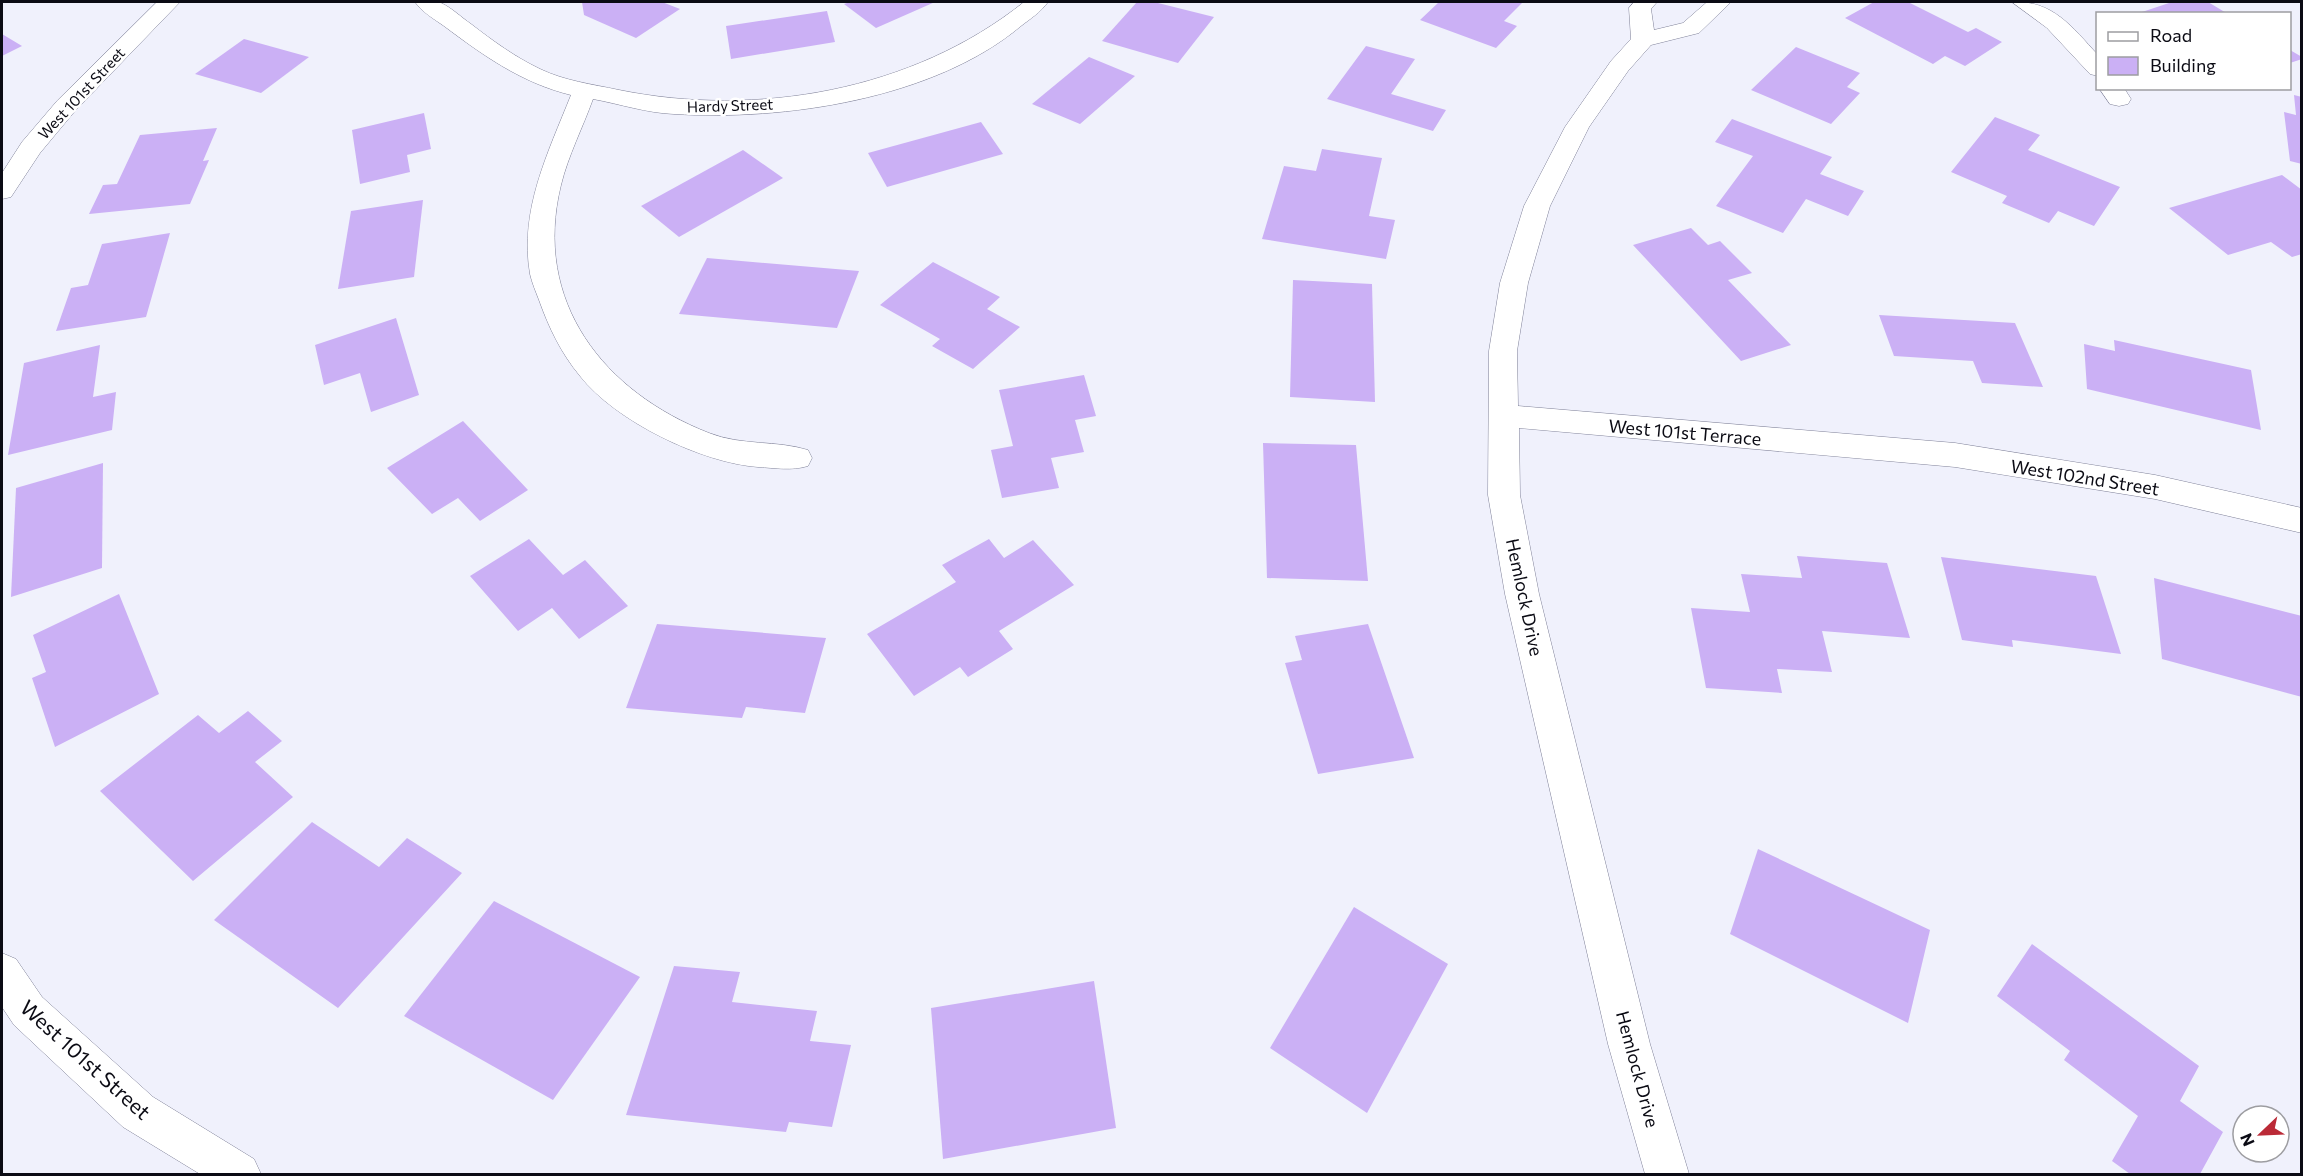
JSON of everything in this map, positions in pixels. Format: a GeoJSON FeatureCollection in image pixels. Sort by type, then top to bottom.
{"type":"FeatureCollection","features":[{"type":"Feature","properties":{"kind":"street","name":"West 101st Street"},"geometry":{"type":"LineString","coordinates":[[2,191],[31,148],[66,106],[169,2]]}},
{"type":"Feature","properties":{"kind":"street","name":"Hardy Street"},"geometry":{"type":"LineString","coordinates":[[426,2],[500,56],[547,81],[673,107],[741,107],[801,101],[891,82],[936,66],[987,41],[1019,19],[1037,2]]}},
{"type":"Feature","properties":{"kind":"street"},"geometry":{"type":"LineString","coordinates":[[1646,2],[1640,8],[1643,40],[1691,28],[1720,2]]}},
{"type":"Feature","properties":{"kind":"street"},"geometry":{"type":"LineString","coordinates":[[2023,2],[2055,23],[2096,68]]}},
{"type":"Feature","properties":{"kind":"street","name":"Hemlock Drive"},"geometry":{"type":"LineString","coordinates":[[1643,40],[1619,66],[1577,127],[1537,206],[1514,283],[1503,351],[1504,495],[1522,594],[1629,1044],[1667,1174]]}},
{"type":"Feature","properties":{"kind":"street"},"geometry":{"type":"LineString","coordinates":[[585,90],[548,184],[541,229],[544,274],[564,330],[591,370],[641,413],[698,441],[738,453],[797,458]]}},
{"type":"Feature","properties":{"kind":"street"},"geometry":{"type":"LineString","coordinates":[[2,150],[31,148]]}},
{"type":"Feature","properties":{"kind":"street","name":"West 101st Terrace"},"geometry":{"type":"LineString","coordinates":[[1504,416],[1866,448]]}},
{"type":"Feature","properties":{"kind":"street","name":"West 102nd Street"},"geometry":{"type":"LineString","coordinates":[[1866,448],[1955,455],[2155,488],[2301,521]]}},
{"type":"Feature","properties":{"kind":"street","name":"West 101st Street"},"geometry":{"type":"LineString","coordinates":[[2,973],[28,1011],[138,1112],[239,1174]]}},
{"type":"Feature","properties":{"kind":"building"},"geometry":{"type":"Polygon","coordinates":[[[582,2],[662,2],[680,9],[636,38],[584,15],[582,2]]]}},
{"type":"Feature","properties":{"kind":"building"},"geometry":{"type":"Polygon","coordinates":[[[850,2],[935,2],[876,28],[844,4],[850,2]]]}},
{"type":"Feature","properties":{"kind":"building"},"geometry":{"type":"Polygon","coordinates":[[[1137,2],[1154,2],[1214,17],[1178,63],[1102,41],[1137,2]]]}},
{"type":"Feature","properties":{"kind":"building"},"geometry":{"type":"Polygon","coordinates":[[[1439,2],[1523,2],[1504,21],[1517,26],[1496,48],[1420,20],[1439,2]]]}},
{"type":"Feature","properties":{"kind":"building"},"geometry":{"type":"Polygon","coordinates":[[[1874,2],[1908,2],[1968,32],[1976,28],[2002,42],[1965,66],[1945,56],[1933,64],[1845,18],[1874,2]]]}},
{"type":"Feature","properties":{"kind":"building"},"geometry":{"type":"Polygon","coordinates":[[[2172,2],[2208,2],[2225,12],[2142,12],[2172,2]]]}},
{"type":"Feature","properties":{"kind":"building"},"geometry":{"type":"Polygon","coordinates":[[[827,11],[835,42],[731,59],[726,26],[827,11]]]}},
{"type":"Feature","properties":{"kind":"building"},"geometry":{"type":"Polygon","coordinates":[[[2,34],[22,46],[2,56],[2,34]]]}},
{"type":"Feature","properties":{"kind":"building"},"geometry":{"type":"Polygon","coordinates":[[[244,39],[309,57],[261,93],[195,74],[244,39]]]}},
{"type":"Feature","properties":{"kind":"building"},"geometry":{"type":"Polygon","coordinates":[[[1366,46],[1415,59],[1391,94],[1446,110],[1433,131],[1327,99],[1366,46]]]}},
{"type":"Feature","properties":{"kind":"building"},"geometry":{"type":"Polygon","coordinates":[[[1796,47],[1860,73],[1847,87],[1860,93],[1831,124],[1751,90],[1796,47]]]}},
{"type":"Feature","properties":{"kind":"building"},"geometry":{"type":"Polygon","coordinates":[[[2291,51],[2302,57],[2291,63],[2291,51]]]}},
{"type":"Feature","properties":{"kind":"building"},"geometry":{"type":"Polygon","coordinates":[[[1089,57],[1135,76],[1080,124],[1032,104],[1089,57]]]}},
{"type":"Feature","properties":{"kind":"building"},"geometry":{"type":"Polygon","coordinates":[[[2294,95],[2302,97],[2302,164],[2290,161],[2284,112],[2296,115],[2294,95]]]}},
{"type":"Feature","properties":{"kind":"building"},"geometry":{"type":"Polygon","coordinates":[[[424,113],[431,149],[407,155],[410,172],[360,184],[352,130],[424,113]]]}},
{"type":"Feature","properties":{"kind":"building"},"geometry":{"type":"Polygon","coordinates":[[[1995,117],[2040,135],[2028,150],[2120,187],[2094,226],[2058,211],[2049,223],[2002,203],[2007,196],[1951,172],[1995,117]]]}},
{"type":"Feature","properties":{"kind":"building"},"geometry":{"type":"Polygon","coordinates":[[[1732,119],[1832,157],[1820,174],[1864,191],[1848,216],[1806,199],[1783,233],[1716,206],[1753,156],[1715,142],[1732,119]]]}},
{"type":"Feature","properties":{"kind":"building"},"geometry":{"type":"Polygon","coordinates":[[[981,122],[1003,154],[887,187],[868,153],[981,122]]]}},
{"type":"Feature","properties":{"kind":"building"},"geometry":{"type":"Polygon","coordinates":[[[217,128],[203,161],[209,160],[190,204],[89,214],[103,185],[117,184],[140,135],[217,128]]]}},
{"type":"Feature","properties":{"kind":"building"},"geometry":{"type":"Polygon","coordinates":[[[1322,149],[1382,158],[1369,216],[1395,220],[1386,259],[1262,239],[1284,166],[1316,171],[1322,149]]]}},
{"type":"Feature","properties":{"kind":"building"},"geometry":{"type":"Polygon","coordinates":[[[743,150],[783,178],[679,237],[641,206],[743,150]]]}},
{"type":"Feature","properties":{"kind":"building"},"geometry":{"type":"Polygon","coordinates":[[[2282,175],[2302,190],[2302,254],[2292,257],[2271,242],[2228,255],[2169,208],[2282,175]]]}},
{"type":"Feature","properties":{"kind":"building"},"geometry":{"type":"Polygon","coordinates":[[[423,200],[414,277],[338,289],[351,211],[423,200]]]}},
{"type":"Feature","properties":{"kind":"building"},"geometry":{"type":"Polygon","coordinates":[[[1691,228],[1708,245],[1720,241],[1752,273],[1728,280],[1791,345],[1741,361],[1633,245],[1691,228]]]}},
{"type":"Feature","properties":{"kind":"building"},"geometry":{"type":"Polygon","coordinates":[[[170,233],[146,317],[56,331],[71,288],[88,285],[102,244],[170,233]]]}},
{"type":"Feature","properties":{"kind":"building"},"geometry":{"type":"Polygon","coordinates":[[[707,258],[859,271],[837,328],[679,314],[707,258]]]}},
{"type":"Feature","properties":{"kind":"building"},"geometry":{"type":"Polygon","coordinates":[[[933,262],[1000,297],[987,309],[1020,327],[973,369],[932,346],[940,339],[880,305],[933,262]]]}},
{"type":"Feature","properties":{"kind":"building"},"geometry":{"type":"Polygon","coordinates":[[[1293,280],[1372,284],[1375,402],[1290,397],[1293,280]]]}},
{"type":"Feature","properties":{"kind":"building"},"geometry":{"type":"Polygon","coordinates":[[[1879,315],[2015,323],[2043,387],[1982,383],[1973,361],[1894,356],[1879,315]]]}},
{"type":"Feature","properties":{"kind":"building"},"geometry":{"type":"Polygon","coordinates":[[[396,318],[419,395],[371,412],[360,373],[324,385],[315,345],[396,318]]]}},
{"type":"Feature","properties":{"kind":"building"},"geometry":{"type":"Polygon","coordinates":[[[2114,340],[2251,370],[2261,430],[2087,389],[2084,344],[2115,351],[2114,340]]]}},
{"type":"Feature","properties":{"kind":"building"},"geometry":{"type":"Polygon","coordinates":[[[100,345],[93,397],[116,392],[112,430],[8,455],[24,363],[100,345]]]}},
{"type":"Feature","properties":{"kind":"building"},"geometry":{"type":"Polygon","coordinates":[[[1084,375],[1096,416],[1075,420],[1084,452],[1051,458],[1059,488],[1002,498],[991,450],[1013,446],[999,390],[1084,375]]]}},
{"type":"Feature","properties":{"kind":"building"},"geometry":{"type":"Polygon","coordinates":[[[463,421],[528,490],[480,521],[458,498],[432,514],[387,468],[463,421]]]}},
{"type":"Feature","properties":{"kind":"building"},"geometry":{"type":"Polygon","coordinates":[[[1263,443],[1356,445],[1368,581],[1267,578],[1263,443]]]}},
{"type":"Feature","properties":{"kind":"building"},"geometry":{"type":"Polygon","coordinates":[[[103,463],[102,568],[11,597],[16,488],[103,463]]]}},
{"type":"Feature","properties":{"kind":"building"},"geometry":{"type":"Polygon","coordinates":[[[529,539],[563,575],[585,560],[628,606],[579,639],[552,608],[518,631],[470,576],[529,539]]]}},
{"type":"Feature","properties":{"kind":"building"},"geometry":{"type":"Polygon","coordinates":[[[989,539],[1004,558],[1033,540],[1074,585],[999,631],[1013,649],[968,677],[960,667],[914,696],[867,634],[956,582],[942,565],[989,539]]]}},
{"type":"Feature","properties":{"kind":"building"},"geometry":{"type":"Polygon","coordinates":[[[1797,556],[1887,563],[1910,638],[1822,631],[1832,672],[1777,669],[1782,693],[1706,688],[1691,608],[1750,612],[1741,574],[1802,578],[1797,556]]]}},
{"type":"Feature","properties":{"kind":"building"},"geometry":{"type":"Polygon","coordinates":[[[1941,557],[2096,576],[2121,654],[2012,640],[2013,647],[1962,640],[1941,557]]]}},
{"type":"Feature","properties":{"kind":"building"},"geometry":{"type":"Polygon","coordinates":[[[2154,578],[2302,616],[2302,697],[2162,659],[2154,578]]]}},
{"type":"Feature","properties":{"kind":"building"},"geometry":{"type":"Polygon","coordinates":[[[119,594],[159,694],[55,747],[32,678],[46,672],[33,635],[119,594]]]}},
{"type":"Feature","properties":{"kind":"building"},"geometry":{"type":"Polygon","coordinates":[[[657,624],[826,638],[805,713],[746,707],[742,718],[626,708],[657,624]]]}},
{"type":"Feature","properties":{"kind":"building"},"geometry":{"type":"Polygon","coordinates":[[[1368,624],[1414,758],[1318,774],[1285,663],[1302,660],[1295,636],[1368,624]]]}},
{"type":"Feature","properties":{"kind":"building"},"geometry":{"type":"Polygon","coordinates":[[[248,711],[282,741],[255,762],[293,797],[193,881],[100,791],[198,715],[219,733],[248,711]]]}},
{"type":"Feature","properties":{"kind":"building"},"geometry":{"type":"Polygon","coordinates":[[[312,822],[379,867],[407,838],[462,873],[338,1008],[214,920],[312,822]]]}},
{"type":"Feature","properties":{"kind":"building"},"geometry":{"type":"Polygon","coordinates":[[[1758,849],[1930,930],[1908,1023],[1730,934],[1758,849]]]}},
{"type":"Feature","properties":{"kind":"building"},"geometry":{"type":"Polygon","coordinates":[[[494,901],[640,977],[553,1100],[404,1016],[494,901]]]}},
{"type":"Feature","properties":{"kind":"building"},"geometry":{"type":"Polygon","coordinates":[[[1354,907],[1448,964],[1367,1113],[1270,1048],[1354,907]]]}},
{"type":"Feature","properties":{"kind":"building"},"geometry":{"type":"Polygon","coordinates":[[[2032,944],[2199,1066],[2180,1101],[2223,1132],[2200,1174],[2130,1174],[2112,1161],[2138,1116],[2064,1060],[2070,1051],[1997,996],[2032,944]]]}},
{"type":"Feature","properties":{"kind":"building"},"geometry":{"type":"Polygon","coordinates":[[[674,966],[740,972],[732,1002],[817,1011],[810,1041],[851,1045],[832,1127],[789,1122],[786,1132],[626,1115],[674,966]]]}},
{"type":"Feature","properties":{"kind":"building"},"geometry":{"type":"Polygon","coordinates":[[[1094,981],[1116,1128],[943,1159],[931,1008],[1094,981]]]}}]}
